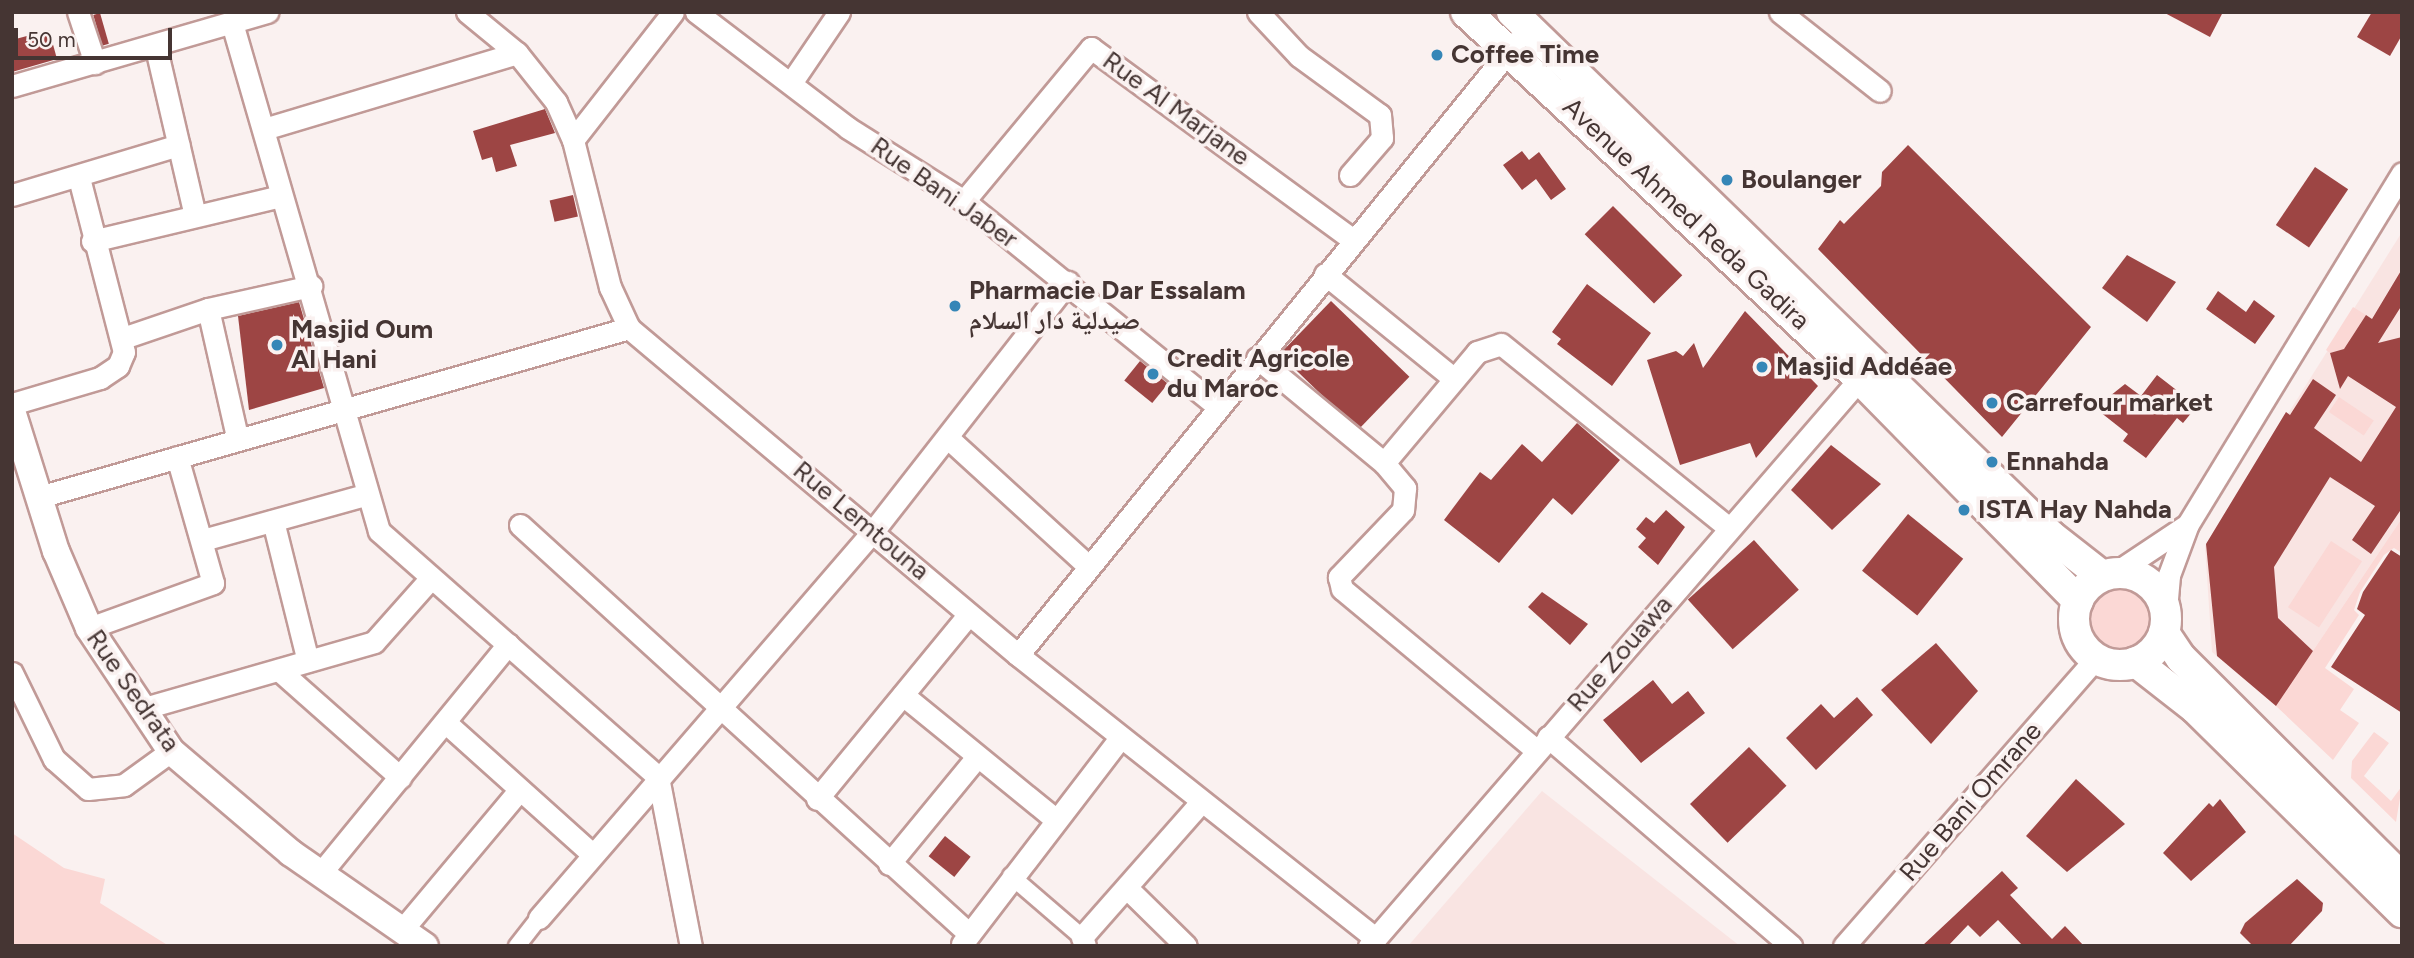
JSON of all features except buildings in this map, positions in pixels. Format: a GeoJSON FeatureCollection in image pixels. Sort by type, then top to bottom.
{"type":"FeatureCollection","features":[{"type":"Feature","properties":{"kind":"main road","name":"Avenue Ahmed Reda Gadira"},"geometry":{"type":"LineString","coordinates":[[1466,12],[1517,29],[1866,371],[2051,536],[2108,575]]}},
{"type":"Feature","properties":{"kind":"main road","name":"Avenue Ahmed Reda Gadira"},"geometry":{"type":"LineString","coordinates":[[1866,371],[2078,601]]}},
{"type":"Feature","properties":{"kind":"main road"},"geometry":{"type":"LineString","coordinates":[[2402,878],[2180,658],[2147,581],[2108,575],[2078,601],[2075,627],[2096,658],[2136,662],[2195,708],[2402,912]]}},
{"type":"Feature","properties":{"kind":"main road"},"geometry":{"type":"LineString","coordinates":[[2136,662],[2165,621]]}},
{"type":"Feature","properties":{"kind":"street"},"geometry":{"type":"LineString","coordinates":[[78,12],[95,63]]}},
{"type":"Feature","properties":{"kind":"street"},"geometry":{"type":"LineString","coordinates":[[12,86],[156,48],[267,12]]}},
{"type":"Feature","properties":{"kind":"street","name":"Rue Lemtouna"},"geometry":{"type":"LineString","coordinates":[[467,12],[517,54],[556,102],[572,140],[610,287],[629,328],[874,530],[969,614],[1372,942]]}},
{"type":"Feature","properties":{"kind":"street"},"geometry":{"type":"LineString","coordinates":[[572,140],[673,12]]}},
{"type":"Feature","properties":{"kind":"street","name":"Rue Bani Jaber"},"geometry":{"type":"LineString","coordinates":[[696,12],[792,83],[964,201],[1068,282],[1218,407]]}},
{"type":"Feature","properties":{"kind":"street"},"geometry":{"type":"LineString","coordinates":[[792,83],[839,12]]}},
{"type":"Feature","properties":{"kind":"street"},"geometry":{"type":"LineString","coordinates":[[1258,12],[1299,56],[1380,115],[1382,138],[1350,175]]}},
{"type":"Feature","properties":{"kind":"street"},"geometry":{"type":"LineString","coordinates":[[1780,12],[1880,91]]}},
{"type":"Feature","properties":{"kind":"street"},"geometry":{"type":"LineString","coordinates":[[232,23],[281,196],[311,286],[365,495],[388,543],[508,644],[658,777],[691,946]]}},
{"type":"Feature","properties":{"kind":"street"},"geometry":{"type":"LineString","coordinates":[[1018,654],[1087,565],[1353,240],[1517,29]]}},
{"type":"Feature","properties":{"kind":"street"},"geometry":{"type":"LineString","coordinates":[[156,48],[195,215]]}},
{"type":"Feature","properties":{"kind":"street","name":"Rue Al Marjane"},"geometry":{"type":"LineString","coordinates":[[964,201],[1091,48],[1353,240]]}},
{"type":"Feature","properties":{"kind":"street"},"geometry":{"type":"LineString","coordinates":[[264,129],[517,54]]}},
{"type":"Feature","properties":{"kind":"street"},"geometry":{"type":"LineString","coordinates":[[12,195],[79,178],[179,145]]}},
{"type":"Feature","properties":{"kind":"street"},"geometry":{"type":"LineString","coordinates":[[2165,621],[2169,575],[2189,524],[2402,173]]}},
{"type":"Feature","properties":{"kind":"street"},"geometry":{"type":"LineString","coordinates":[[12,404],[109,373],[124,352],[123,338],[92,241],[88,194],[79,178]]}},
{"type":"Feature","properties":{"kind":"street"},"geometry":{"type":"LineString","coordinates":[[92,241],[281,196]]}},
{"type":"Feature","properties":{"kind":"street"},"geometry":{"type":"LineString","coordinates":[[1325,274],[1454,379]]}},
{"type":"Feature","properties":{"kind":"street"},"geometry":{"type":"LineString","coordinates":[[517,946],[658,777],[721,709],[874,530],[1068,282]]}},
{"type":"Feature","properties":{"kind":"street"},"geometry":{"type":"LineString","coordinates":[[123,338],[208,309],[311,286]]}},
{"type":"Feature","properties":{"kind":"street"},"geometry":{"type":"LineString","coordinates":[[208,309],[237,437]]}},
{"type":"Feature","properties":{"kind":"street"},"geometry":{"type":"LineString","coordinates":[[39,497],[237,437],[629,328]]}},
{"type":"Feature","properties":{"kind":"street"},"geometry":{"type":"LineString","coordinates":[[1384,463],[1454,379],[1486,346],[1507,346],[1728,528]]}},
{"type":"Feature","properties":{"kind":"street"},"geometry":{"type":"LineString","coordinates":[[1257,358],[1384,463],[1405,488],[1406,504],[1339,584],[1542,743],[1791,946]]}},
{"type":"Feature","properties":{"kind":"street","name":"Rue Zouawa"},"geometry":{"type":"LineString","coordinates":[[1372,942],[1866,371]]}},
{"type":"Feature","properties":{"kind":"street","name":"Rue Sedrata"},"geometry":{"type":"LineString","coordinates":[[12,411],[39,497],[89,628],[171,751],[320,874],[425,946]]}},
{"type":"Feature","properties":{"kind":"street"},"geometry":{"type":"LineString","coordinates":[[948,438],[1087,565]]}},
{"type":"Feature","properties":{"kind":"street"},"geometry":{"type":"LineString","coordinates":[[89,628],[210,588],[215,570],[177,457]]}},
{"type":"Feature","properties":{"kind":"street"},"geometry":{"type":"LineString","coordinates":[[206,539],[365,495]]}},
{"type":"Feature","properties":{"kind":"street"},"geometry":{"type":"LineString","coordinates":[[273,521],[308,661]]}},
{"type":"Feature","properties":{"kind":"street"},"geometry":{"type":"LineString","coordinates":[[2108,575],[2189,524]]}},
{"type":"Feature","properties":{"kind":"street"},"geometry":{"type":"LineString","coordinates":[[520,525],[889,864],[961,942],[1054,818],[1120,738]]}},
{"type":"Feature","properties":{"kind":"street"},"geometry":{"type":"LineString","coordinates":[[141,709],[374,642],[429,580]]}},
{"type":"Feature","properties":{"kind":"street"},"geometry":{"type":"LineString","coordinates":[[817,799],[969,614]]}},
{"type":"Feature","properties":{"kind":"street"},"geometry":{"type":"LineString","coordinates":[[320,874],[508,644]]}},
{"type":"Feature","properties":{"kind":"street","name":"Rue Bani Omrane"},"geometry":{"type":"LineString","coordinates":[[1844,946],[2096,658]]}},
{"type":"Feature","properties":{"kind":"street"},"geometry":{"type":"LineString","coordinates":[[279,670],[400,777]]}},
{"type":"Feature","properties":{"kind":"street"},"geometry":{"type":"LineString","coordinates":[[12,673],[54,759],[88,789],[124,785],[171,751]]}},
{"type":"Feature","properties":{"kind":"street"},"geometry":{"type":"LineString","coordinates":[[903,695],[1054,818]]}},
{"type":"Feature","properties":{"kind":"street"},"geometry":{"type":"LineString","coordinates":[[445,722],[518,792],[592,854]]}},
{"type":"Feature","properties":{"kind":"street"},"geometry":{"type":"LineString","coordinates":[[889,864],[977,757]]}},
{"type":"Feature","properties":{"kind":"street"},"geometry":{"type":"LineString","coordinates":[[402,930],[518,792]]}},
{"type":"Feature","properties":{"kind":"street"},"geometry":{"type":"LineString","coordinates":[[1011,876],[1084,941],[1201,802]]}},
{"type":"Feature","properties":{"kind":"street"},"geometry":{"type":"LineString","coordinates":[[1128,889],[1186,946]]}},
{"type":"Feature","properties":{"kind":"shaded area"},"geometry":{"type":"Polygon","coordinates":[[[2402,232],[2402,518],[2276,706],[2212,652],[2205,546],[2402,232]]]}},
{"type":"Feature","properties":{"kind":"shaded area"},"geometry":{"type":"Polygon","coordinates":[[[2353,307],[2366,315],[2344,349],[2330,353],[2326,350],[2353,307]]]}},
{"type":"Feature","properties":{"kind":"shaded area"},"geometry":{"type":"Polygon","coordinates":[[[2339,397],[2374,420],[2364,435],[2329,412],[2339,397]]]}},
{"type":"Feature","properties":{"kind":"shaded area"},"geometry":{"type":"Polygon","coordinates":[[[2402,518],[2402,553],[2394,548],[2384,555],[2360,592],[2354,610],[2359,615],[2325,668],[2354,689],[2340,710],[2359,723],[2333,760],[2276,706],[2402,518]]]}},
{"type":"Feature","properties":{"kind":"shaded area"},"geometry":{"type":"Polygon","coordinates":[[[2331,541],[2362,561],[2319,627],[2288,607],[2331,541]]]}},
{"type":"Feature","properties":{"kind":"shaded area"},"geometry":{"type":"Polygon","coordinates":[[[2121,588],[2138,593],[2146,601],[2151,618],[2146,635],[2138,643],[2121,648],[2104,643],[2096,635],[2091,618],[2096,601],[2104,593],[2121,588]]]}},
{"type":"Feature","properties":{"kind":"shaded area"},"geometry":{"type":"Polygon","coordinates":[[[2374,732],[2389,743],[2364,776],[2391,801],[2402,786],[2396,822],[2351,778],[2352,761],[2374,732]]]}},
{"type":"Feature","properties":{"kind":"shaded area"},"geometry":{"type":"Polygon","coordinates":[[[1542,791],[1740,946],[1408,946],[1542,791]]]}},
{"type":"Feature","properties":{"kind":"shaded area"},"geometry":{"type":"Polygon","coordinates":[[[12,833],[64,868],[105,879],[100,903],[169,946],[12,946],[12,833]]]}},
{"type":"Feature","properties":{"kind":"place","name":"Coffee Time"},"geometry":{"type":"Point","coordinates":[1437,55]}},
{"type":"Feature","properties":{"kind":"place","name":"Boulanger"},"geometry":{"type":"Point","coordinates":[1727,180]}},
{"type":"Feature","properties":{"kind":"place","name":"Pharmacie Dar Essalam صيدلية دار السلام"},"geometry":{"type":"Point","coordinates":[955,306]}},
{"type":"Feature","properties":{"kind":"place","name":"Masjid Oum Al Hani"},"geometry":{"type":"Point","coordinates":[277,345]}},
{"type":"Feature","properties":{"kind":"place","name":"Masjid Addéae"},"geometry":{"type":"Point","coordinates":[1762,367]}},
{"type":"Feature","properties":{"kind":"place","name":"Credit Agricole du Maroc"},"geometry":{"type":"Point","coordinates":[1153,374]}},
{"type":"Feature","properties":{"kind":"place","name":"Carrefour market"},"geometry":{"type":"Point","coordinates":[1992,403]}},
{"type":"Feature","properties":{"kind":"place","name":"Ennahda"},"geometry":{"type":"Point","coordinates":[1992,462]}},
{"type":"Feature","properties":{"kind":"place","name":"ISTA Hay Nahda"},"geometry":{"type":"Point","coordinates":[1964,510]}}]}
